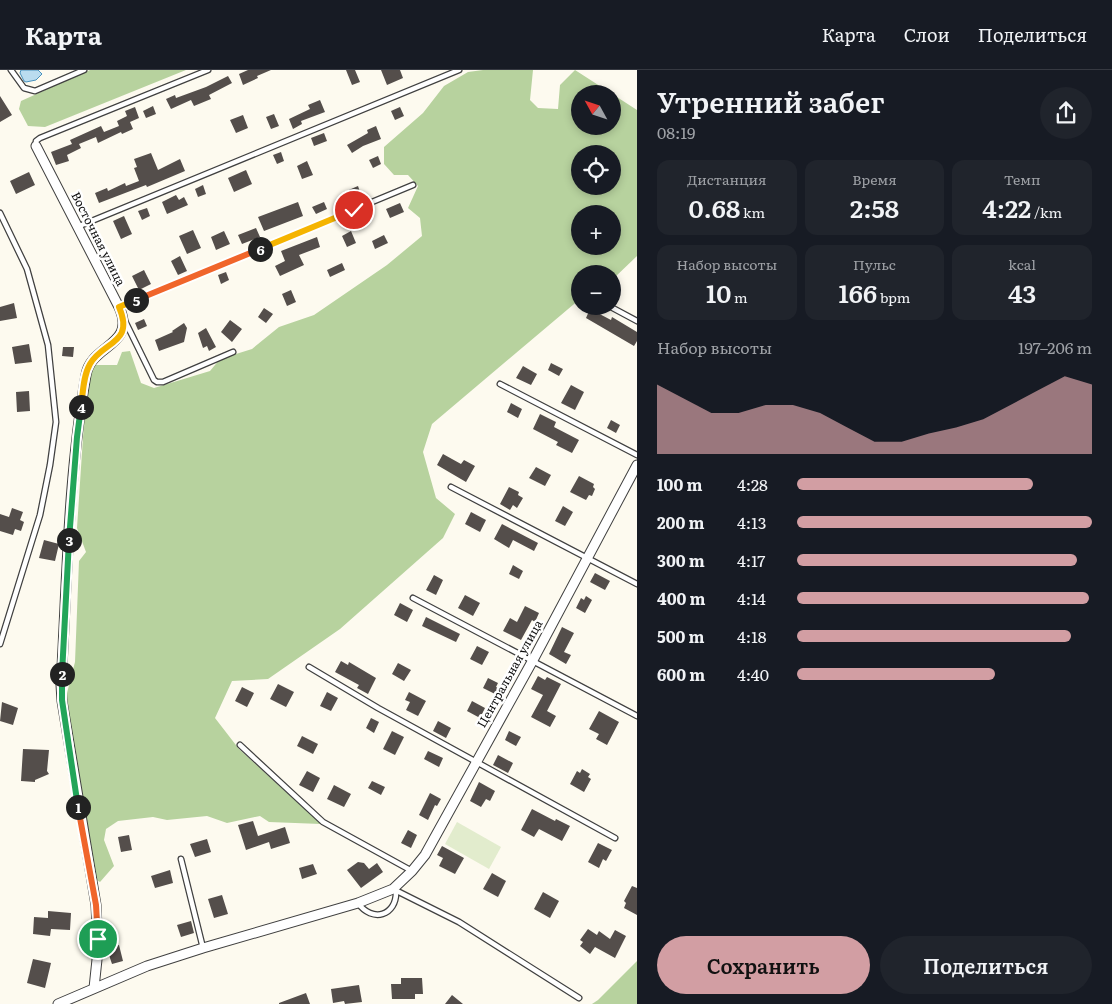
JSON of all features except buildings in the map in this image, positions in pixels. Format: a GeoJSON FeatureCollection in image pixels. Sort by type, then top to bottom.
{"type":"FeatureCollection","features":[{"type":"Feature","properties":{"kind":"street","name":"Восточная улица"},"geometry":{"type":"LineString","coordinates":[[36,146],[121,311]]}},
{"type":"Feature","properties":{"kind":"street"},"geometry":{"type":"LineString","coordinates":[[94,988],[98,950],[96,905],[78,808],[61,685],[77,437],[86,372],[97,355],[112,345],[118,338],[123,328],[121,311]]}},
{"type":"Feature","properties":{"kind":"street","name":"Центральная улица"},"geometry":{"type":"LineString","coordinates":[[395,889],[425,855],[637,465]]}},
{"type":"Feature","properties":{"kind":"street"},"geometry":{"type":"LineString","coordinates":[[58,1004],[147,966],[358,903],[395,889]]}},
{"type":"Feature","properties":{"kind":"lane"},"geometry":{"type":"LineString","coordinates":[[11,70],[24,88],[35,91],[84,70]]}},
{"type":"Feature","properties":{"kind":"lane"},"geometry":{"type":"LineString","coordinates":[[36,146],[36,141],[40,138],[208,70]]}},
{"type":"Feature","properties":{"kind":"lane"},"geometry":{"type":"LineString","coordinates":[[78,227],[459,70]]}},
{"type":"Feature","properties":{"kind":"lane"},"geometry":{"type":"LineString","coordinates":[[233,352],[163,382],[157,382],[154,380],[121,311],[413,185]]}},
{"type":"Feature","properties":{"kind":"lane"},"geometry":{"type":"LineString","coordinates":[[0,213],[27,269],[48,345],[56,422],[40,515],[0,644]]}},
{"type":"Feature","properties":{"kind":"lane"},"geometry":{"type":"LineString","coordinates":[[621,312],[637,321]]}},
{"type":"Feature","properties":{"kind":"lane"},"geometry":{"type":"LineString","coordinates":[[500,384],[637,455]]}},
{"type":"Feature","properties":{"kind":"lane"},"geometry":{"type":"LineString","coordinates":[[451,487],[637,584]]}},
{"type":"Feature","properties":{"kind":"lane"},"geometry":{"type":"LineString","coordinates":[[413,598],[637,716]]}},
{"type":"Feature","properties":{"kind":"lane"},"geometry":{"type":"LineString","coordinates":[[309,667],[378,708],[615,838]]}},
{"type":"Feature","properties":{"kind":"lane"},"geometry":{"type":"LineString","coordinates":[[240,745],[323,822],[412,871]]}},
{"type":"Feature","properties":{"kind":"lane"},"geometry":{"type":"LineString","coordinates":[[181,859],[203,948]]}},
{"type":"Feature","properties":{"kind":"lane"},"geometry":{"type":"LineString","coordinates":[[358,903],[370,914],[379,915],[390,910],[394,904],[395,889],[459,922],[579,998]]}},
{"type":"Feature","properties":{"kind":"green space"},"geometry":{"type":"Polygon","coordinates":[[[90,70],[186,70],[45,127],[28,126],[19,109],[21,101],[90,70]]]}},
{"type":"Feature","properties":{"kind":"green space"},"geometry":{"type":"Polygon","coordinates":[[[483,70],[533,70],[530,100],[538,108],[558,109],[560,85],[575,70],[598,85],[571,85],[571,135],[621,135],[621,100],[637,110],[637,256],[621,271],[621,265],[571,265],[571,307],[432,424],[423,452],[436,498],[455,514],[443,538],[340,629],[268,679],[232,681],[215,718],[239,749],[321,824],[269,822],[260,816],[227,823],[207,816],[167,820],[153,817],[118,821],[106,829],[104,840],[114,866],[100,882],[92,877],[79,774],[69,756],[67,693],[75,662],[79,561],[86,552],[77,528],[87,377],[95,365],[117,365],[122,352],[130,351],[141,383],[154,388],[210,371],[220,359],[252,349],[279,327],[314,315],[387,265],[422,236],[420,218],[408,208],[418,186],[408,175],[394,175],[384,164],[384,147],[423,113],[444,86],[468,72],[483,70]]]}},
{"type":"Feature","properties":{"kind":"green space"},"geometry":{"type":"Polygon","coordinates":[[[457,822],[501,847],[489,869],[445,844],[457,822]]]}},
{"type":"Feature","properties":{"kind":"green space"},"geometry":{"type":"Polygon","coordinates":[[[637,961],[637,1004],[592,1004],[598,1000],[637,961]]]}},
{"type":"Feature","properties":{"kind":"water"},"geometry":{"type":"Polygon","coordinates":[[[21,70],[38,70],[42,74],[36,80],[26,82],[20,73],[21,70]]]}},
{"type":"Feature","properties":{"kind":"route"},"geometry":{"type":"LineString","coordinates":[[98,939],[96,905],[78,808],[61,685],[77,437],[86,372],[97,355],[112,345],[121,333],[124,323],[119,307],[354,210]]}}]}
